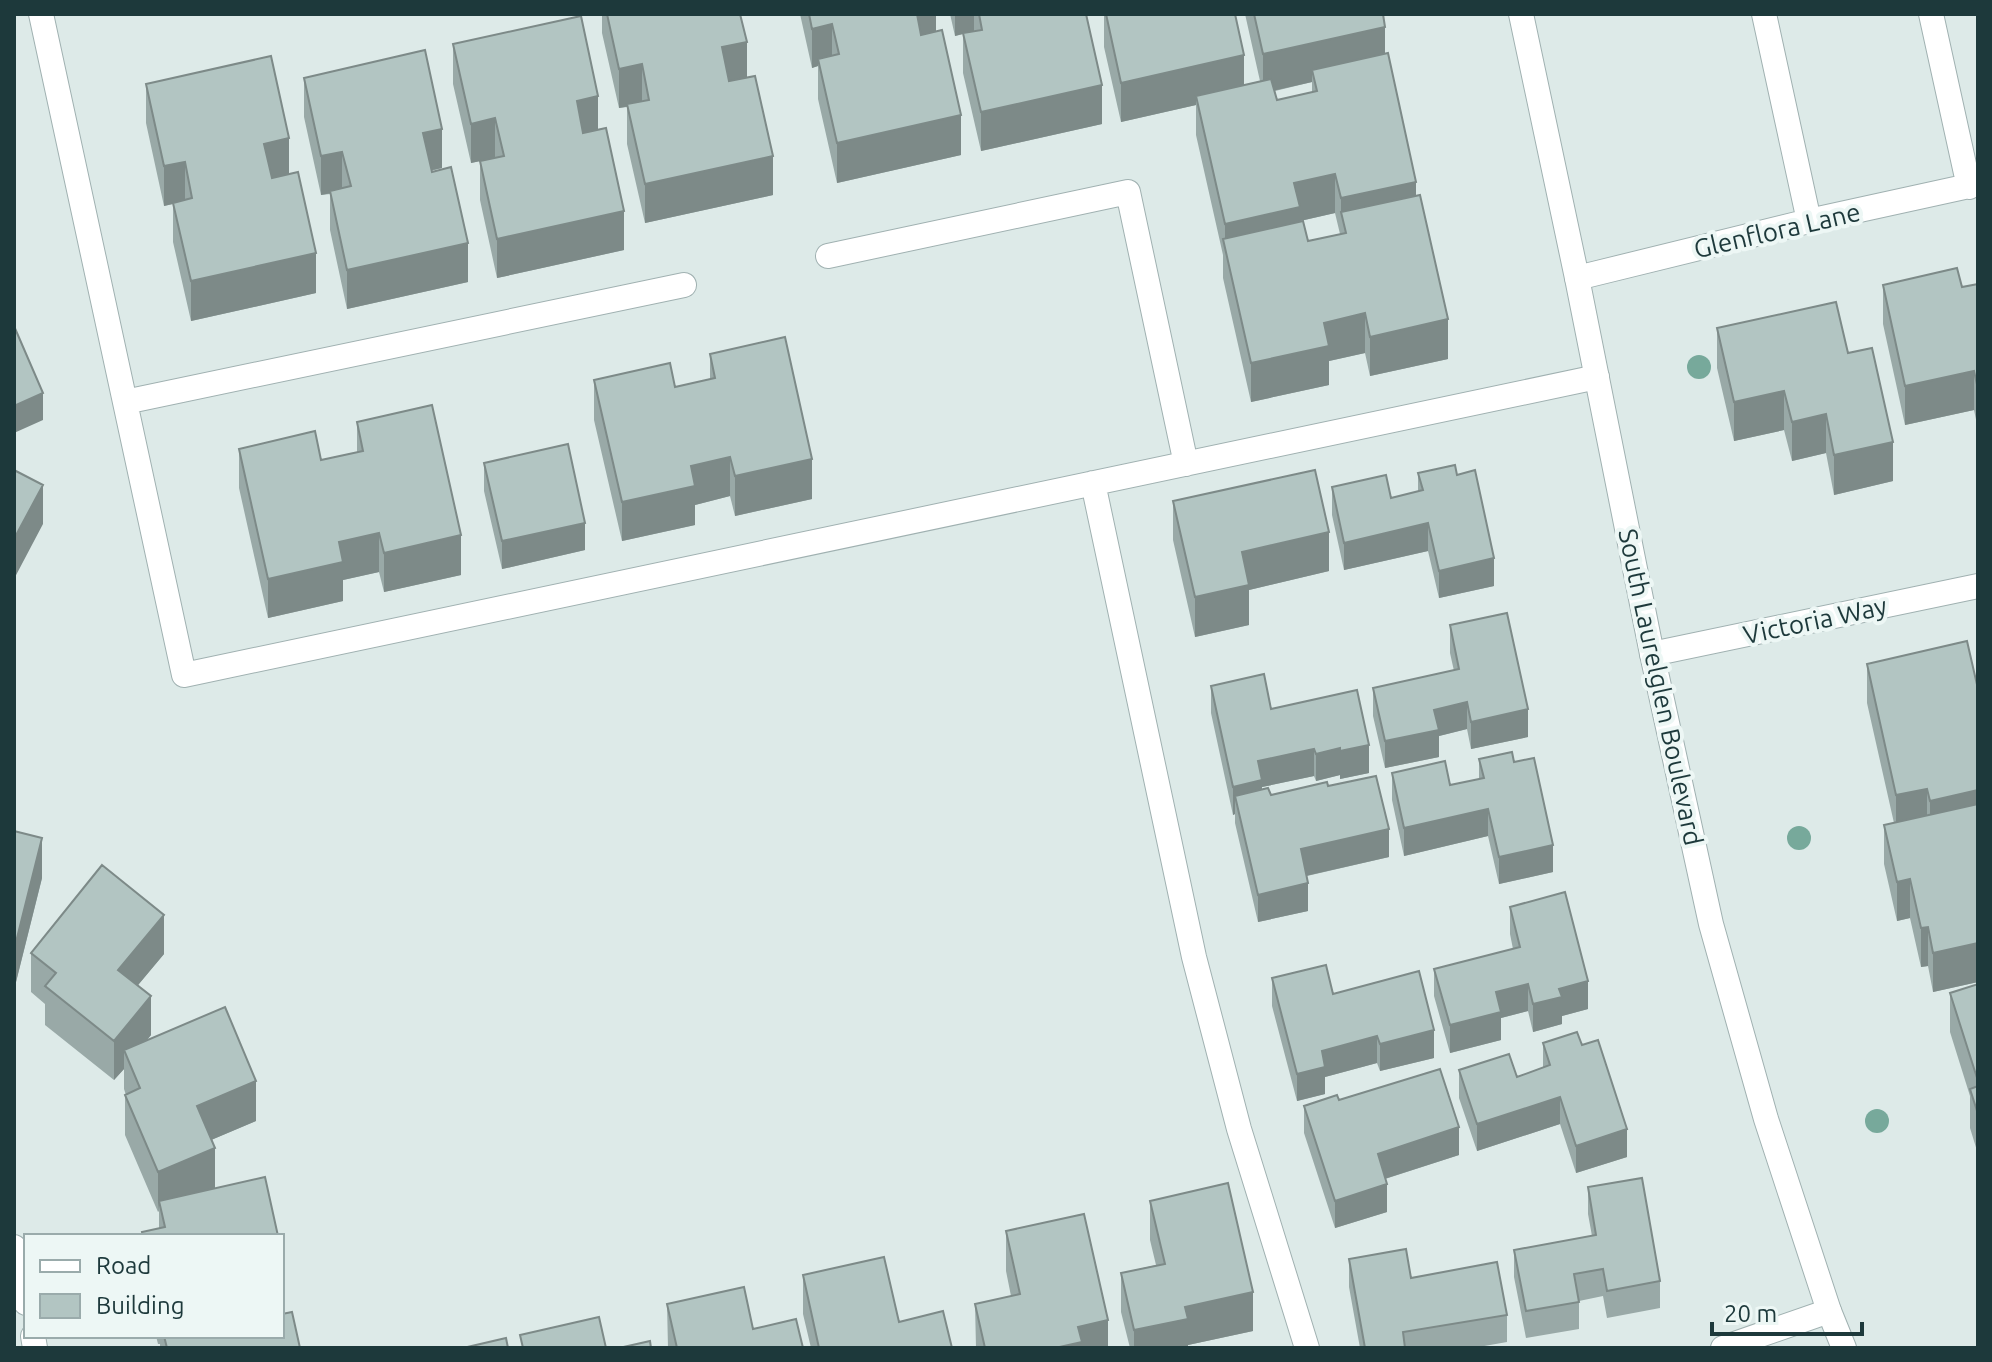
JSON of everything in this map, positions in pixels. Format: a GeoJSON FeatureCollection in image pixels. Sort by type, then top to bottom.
{"type":"FeatureCollection","features":[{"type":"Feature","properties":{"kind":"street"},"geometry":{"type":"LineString","coordinates":[[41,14],[184,675],[1597,377]]}},
{"type":"Feature","properties":{"kind":"street","name":"South Laurelglen Boulevard"},"geometry":{"type":"LineString","coordinates":[[1521,14],[1652,654],[1711,924],[1766,1119],[1844,1348]]}},
{"type":"Feature","properties":{"kind":"street"},"geometry":{"type":"LineString","coordinates":[[1764,14],[1809,221]]}},
{"type":"Feature","properties":{"kind":"street"},"geometry":{"type":"LineString","coordinates":[[1931,14],[1973,186]]}},
{"type":"Feature","properties":{"kind":"street","name":"Glenflora Lane"},"geometry":{"type":"LineString","coordinates":[[1577,278],[1809,221],[1973,186]]}},
{"type":"Feature","properties":{"kind":"street"},"geometry":{"type":"LineString","coordinates":[[828,256],[1128,192],[1186,464]]}},
{"type":"Feature","properties":{"kind":"street"},"geometry":{"type":"LineString","coordinates":[[125,402],[684,285]]}},
{"type":"Feature","properties":{"kind":"street"},"geometry":{"type":"LineString","coordinates":[[1093,483],[1194,957],[1239,1129],[1307,1348]]}},
{"type":"Feature","properties":{"kind":"street","name":"Victoria Way"},"geometry":{"type":"LineString","coordinates":[[1652,654],[1978,586]]}},
{"type":"Feature","properties":{"kind":"street"},"geometry":{"type":"LineString","coordinates":[[14,1247],[24,1294]]}},
{"type":"Feature","properties":{"kind":"street"},"geometry":{"type":"LineString","coordinates":[[1723,1348],[1829,1311]]}},
{"type":"Feature","properties":{"kind":"building"},"geometry":{"type":"Polygon","coordinates":[[[607,14],[740,14],[747,42],[722,47],[729,81],[755,76],[773,156],[645,184],[627,104],[649,100],[642,64],[619,69],[607,14]]]}},
{"type":"Feature","properties":{"kind":"building"},"geometry":{"type":"Polygon","coordinates":[[[809,14],[917,14],[921,35],[942,30],[961,115],[837,143],[818,59],[839,54],[832,24],[812,29],[809,14]]]}},
{"type":"Feature","properties":{"kind":"building"},"geometry":{"type":"Polygon","coordinates":[[[979,14],[1086,14],[1102,85],[981,112],[963,33],[982,30],[979,14]]]}},
{"type":"Feature","properties":{"kind":"building"},"geometry":{"type":"Polygon","coordinates":[[[1106,14],[1235,14],[1244,55],[1121,83],[1106,14]]]}},
{"type":"Feature","properties":{"kind":"building"},"geometry":{"type":"Polygon","coordinates":[[[1254,14],[1383,14],[1385,27],[1263,54],[1254,14]]]}},
{"type":"Feature","properties":{"kind":"building"},"geometry":{"type":"Polygon","coordinates":[[[581,16],[598,96],[577,101],[583,133],[606,128],[624,211],[497,239],[480,161],[504,156],[495,118],[471,124],[453,44],[581,16]]]}},
{"type":"Feature","properties":{"kind":"building"},"geometry":{"type":"Polygon","coordinates":[[[425,50],[442,129],[423,133],[432,172],[451,167],[468,243],[347,270],[330,191],[351,186],[342,152],[321,156],[304,78],[425,50]]]}},
{"type":"Feature","properties":{"kind":"building"},"geometry":{"type":"Polygon","coordinates":[[[1388,53],[1416,182],[1341,198],[1335,174],[1294,183],[1300,207],[1225,224],[1196,96],[1271,79],[1277,100],[1317,91],[1312,70],[1388,53]]]}},
{"type":"Feature","properties":{"kind":"building"},"geometry":{"type":"Polygon","coordinates":[[[271,56],[289,138],[264,144],[272,178],[298,172],[316,253],[191,281],[173,203],[192,198],[185,162],[164,166],[146,84],[271,56]]]}},
{"type":"Feature","properties":{"kind":"building"},"geometry":{"type":"Polygon","coordinates":[[[1420,195],[1448,319],[1370,337],[1365,313],[1324,323],[1329,346],[1251,363],[1223,239],[1303,221],[1308,241],[1346,233],[1341,212],[1420,195]]]}},
{"type":"Feature","properties":{"kind":"building"},"geometry":{"type":"Polygon","coordinates":[[[1957,268],[1962,287],[1978,284],[1978,389],[1974,371],[1905,386],[1883,285],[1957,268]]]}},
{"type":"Feature","properties":{"kind":"building"},"geometry":{"type":"Polygon","coordinates":[[[1836,302],[1848,353],[1872,348],[1893,442],[1834,455],[1826,414],[1792,422],[1784,391],[1734,402],[1717,328],[1836,302]]]}},
{"type":"Feature","properties":{"kind":"building"},"geometry":{"type":"Polygon","coordinates":[[[14,326],[43,393],[14,406],[14,326]]]}},
{"type":"Feature","properties":{"kind":"building"},"geometry":{"type":"Polygon","coordinates":[[[785,337],[812,459],[735,476],[730,457],[691,466],[695,486],[622,502],[594,380],[670,363],[675,387],[715,378],[710,354],[785,337]]]}},
{"type":"Feature","properties":{"kind":"building"},"geometry":{"type":"Polygon","coordinates":[[[432,405],[461,535],[384,553],[379,533],[339,542],[343,562],[268,579],[239,449],[315,431],[321,460],[363,451],[357,422],[432,405]]]}},
{"type":"Feature","properties":{"kind":"building"},"geometry":{"type":"Polygon","coordinates":[[[568,444],[585,523],[502,541],[484,463],[568,444]]]}},
{"type":"Feature","properties":{"kind":"building"},"geometry":{"type":"Polygon","coordinates":[[[1455,465],[1457,475],[1475,470],[1494,558],[1439,571],[1428,523],[1344,543],[1332,487],[1386,475],[1391,498],[1423,490],[1418,473],[1455,465]]]}},
{"type":"Feature","properties":{"kind":"building"},"geometry":{"type":"Polygon","coordinates":[[[14,470],[43,485],[14,539],[14,470]]]}},
{"type":"Feature","properties":{"kind":"building"},"geometry":{"type":"Polygon","coordinates":[[[1315,470],[1329,532],[1242,552],[1249,585],[1195,597],[1173,501],[1315,470]]]}},
{"type":"Feature","properties":{"kind":"building"},"geometry":{"type":"Polygon","coordinates":[[[1507,613],[1528,709],[1471,722],[1467,702],[1434,710],[1439,730],[1385,741],[1373,688],[1459,669],[1450,625],[1507,613]]]}},
{"type":"Feature","properties":{"kind":"building"},"geometry":{"type":"Polygon","coordinates":[[[1967,641],[1978,689],[1978,790],[1930,801],[1927,789],[1896,795],[1867,664],[1967,641]]]}},
{"type":"Feature","properties":{"kind":"building"},"geometry":{"type":"Polygon","coordinates":[[[1264,674],[1271,709],[1357,690],[1369,745],[1316,754],[1314,749],[1258,761],[1262,780],[1233,787],[1211,686],[1264,674]]]}},
{"type":"Feature","properties":{"kind":"building"},"geometry":{"type":"Polygon","coordinates":[[[1512,752],[1514,762],[1534,758],[1553,845],[1499,857],[1488,809],[1404,828],[1392,773],[1445,761],[1450,785],[1484,778],[1479,759],[1512,752]]]}},
{"type":"Feature","properties":{"kind":"building"},"geometry":{"type":"Polygon","coordinates":[[[1376,776],[1389,829],[1301,849],[1308,883],[1258,895],[1235,796],[1268,788],[1271,795],[1327,782],[1328,786],[1376,776]]]}},
{"type":"Feature","properties":{"kind":"building"},"geometry":{"type":"Polygon","coordinates":[[[1978,804],[1978,943],[1933,953],[1928,927],[1921,928],[1910,879],[1897,882],[1884,825],[1978,804]]]}},
{"type":"Feature","properties":{"kind":"building"},"geometry":{"type":"Polygon","coordinates":[[[14,831],[42,838],[15,946],[14,946],[14,831]]]}},
{"type":"Feature","properties":{"kind":"building"},"geometry":{"type":"Polygon","coordinates":[[[102,865],[164,915],[118,970],[151,996],[114,1041],[45,986],[56,973],[31,953],[102,865]]]}},
{"type":"Feature","properties":{"kind":"building"},"geometry":{"type":"Polygon","coordinates":[[[1565,892],[1588,981],[1559,989],[1562,997],[1533,1004],[1528,984],[1496,992],[1501,1012],[1450,1025],[1434,969],[1520,947],[1510,907],[1565,892]]]}},
{"type":"Feature","properties":{"kind":"building"},"geometry":{"type":"Polygon","coordinates":[[[1326,965],[1333,994],[1419,971],[1434,1030],[1380,1044],[1377,1036],[1322,1051],[1325,1067],[1297,1074],[1272,978],[1326,965]]]}},
{"type":"Feature","properties":{"kind":"building"},"geometry":{"type":"Polygon","coordinates":[[[1978,984],[1978,1081],[1950,993],[1978,984]]]}},
{"type":"Feature","properties":{"kind":"building"},"geometry":{"type":"Polygon","coordinates":[[[225,1007],[256,1081],[197,1106],[215,1148],[158,1172],[125,1095],[140,1088],[124,1050],[225,1007]]]}},
{"type":"Feature","properties":{"kind":"building"},"geometry":{"type":"Polygon","coordinates":[[[1577,1032],[1582,1045],[1598,1040],[1627,1129],[1576,1146],[1560,1097],[1477,1124],[1459,1070],[1509,1054],[1517,1077],[1550,1065],[1543,1043],[1577,1032]]]}},
{"type":"Feature","properties":{"kind":"building"},"geometry":{"type":"Polygon","coordinates":[[[1440,1069],[1459,1127],[1378,1154],[1387,1184],[1335,1201],[1304,1106],[1337,1095],[1339,1100],[1440,1069]]]}},
{"type":"Feature","properties":{"kind":"building"},"geometry":{"type":"Polygon","coordinates":[[[1978,1086],[1978,1114],[1970,1089],[1978,1086]]]}},
{"type":"Feature","properties":{"kind":"building"},"geometry":{"type":"Polygon","coordinates":[[[265,1177],[278,1234],[142,1234],[165,1227],[159,1201],[265,1177]]]}},
{"type":"Feature","properties":{"kind":"building"},"geometry":{"type":"Polygon","coordinates":[[[1642,1178],[1660,1281],[1607,1291],[1603,1269],[1574,1274],[1579,1302],[1526,1311],[1514,1250],[1596,1235],[1588,1187],[1642,1178]]]}},
{"type":"Feature","properties":{"kind":"building"},"geometry":{"type":"Polygon","coordinates":[[[1228,1183],[1253,1292],[1185,1307],[1188,1319],[1134,1330],[1121,1273],[1165,1264],[1150,1201],[1228,1183]]]}},
{"type":"Feature","properties":{"kind":"building"},"geometry":{"type":"Polygon","coordinates":[[[1084,1214],[1108,1320],[1078,1327],[1082,1342],[1055,1348],[985,1348],[975,1304],[1020,1294],[1006,1231],[1084,1214]]]}},
{"type":"Feature","properties":{"kind":"building"},"geometry":{"type":"Polygon","coordinates":[[[1406,1249],[1411,1278],[1497,1262],[1507,1315],[1403,1332],[1405,1348],[1365,1348],[1349,1259],[1406,1249]]]}},
{"type":"Feature","properties":{"kind":"building"},"geometry":{"type":"Polygon","coordinates":[[[884,1257],[899,1322],[943,1311],[952,1348],[819,1348],[803,1275],[884,1257]]]}},
{"type":"Feature","properties":{"kind":"building"},"geometry":{"type":"Polygon","coordinates":[[[744,1287],[753,1329],[796,1319],[803,1348],[677,1348],[667,1304],[744,1287]]]}},
{"type":"Feature","properties":{"kind":"building"},"geometry":{"type":"Polygon","coordinates":[[[292,1312],[300,1348],[167,1348],[164,1338],[284,1338],[284,1314],[292,1312]]]}},
{"type":"Feature","properties":{"kind":"building"},"geometry":{"type":"Polygon","coordinates":[[[599,1317],[606,1348],[523,1348],[520,1335],[599,1317]]]}},
{"type":"Feature","properties":{"kind":"building"},"geometry":{"type":"Polygon","coordinates":[[[506,1338],[508,1348],[463,1348],[506,1338]]]}},
{"type":"Feature","properties":{"kind":"building"},"geometry":{"type":"Polygon","coordinates":[[[650,1341],[651,1348],[619,1348],[650,1341]]]}}]}
